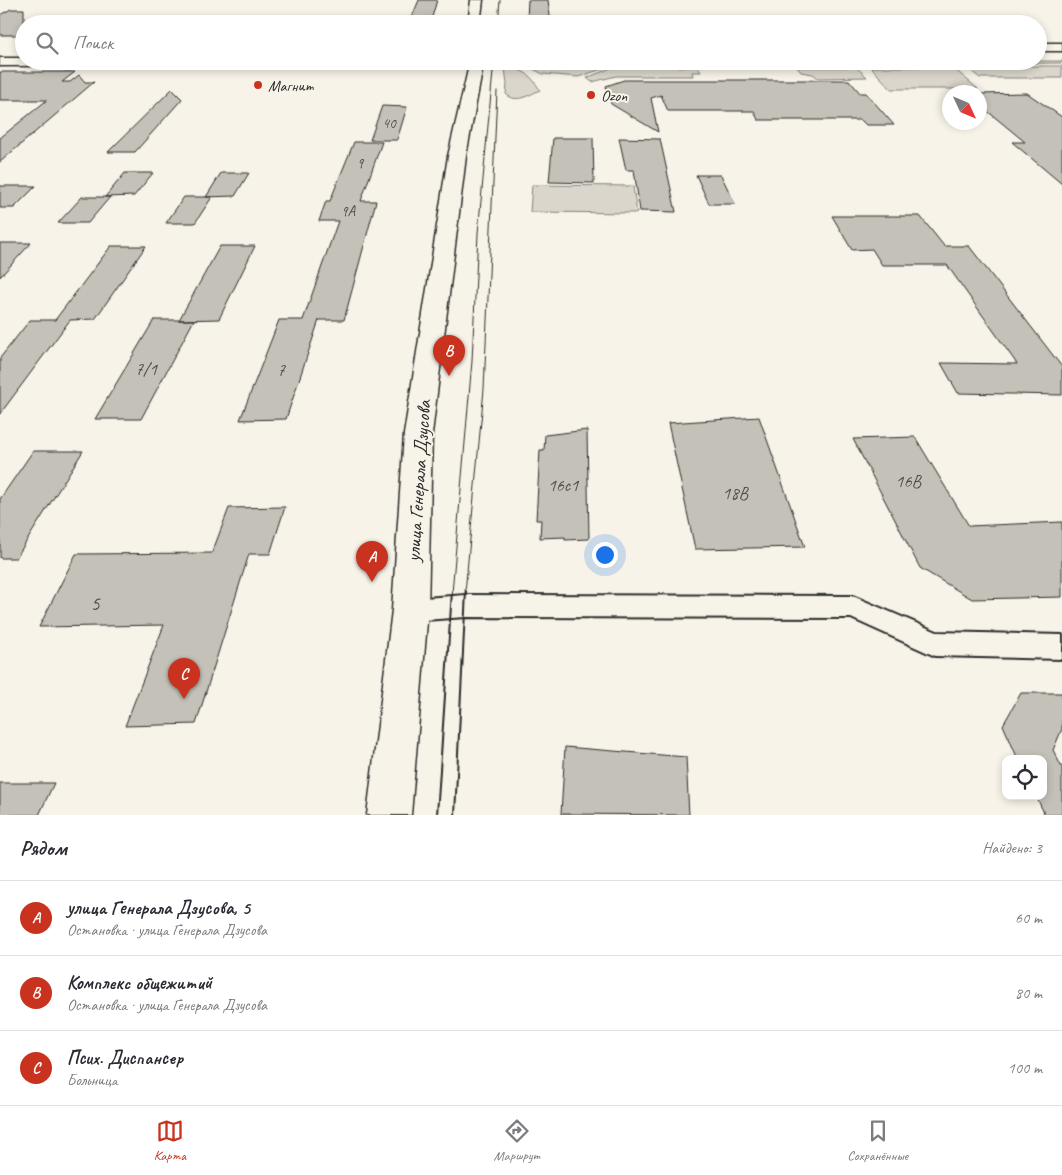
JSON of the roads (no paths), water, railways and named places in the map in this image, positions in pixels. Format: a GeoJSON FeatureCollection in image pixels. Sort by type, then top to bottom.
{"type":"FeatureCollection","features":[{"type":"Feature","properties":{"kind":"street"},"geometry":{"type":"LineString","coordinates":[[475,15],[477,0]]}},
{"type":"Feature","properties":{"kind":"street"},"geometry":{"type":"LineString","coordinates":[[1047,48],[1062,47]]}},
{"type":"Feature","properties":{"kind":"street"},"geometry":{"type":"LineString","coordinates":[[0,52],[15,52]]}},
{"type":"Feature","properties":{"kind":"street"},"geometry":{"type":"LineString","coordinates":[[1047,59],[1062,59]]}},
{"type":"Feature","properties":{"kind":"street"},"geometry":{"type":"LineString","coordinates":[[0,62],[15,62]]}},
{"type":"Feature","properties":{"kind":"street","name":"улица Генерала Дзусова"},"geometry":{"type":"LineString","coordinates":[[390,815],[410,610],[418,434],[448,228],[456,156],[474,70]]}},
{"type":"Feature","properties":{"kind":"street"},"geometry":{"type":"LineString","coordinates":[[410,610],[466,606],[853,607],[935,644],[1062,647]]}},
{"type":"Feature","properties":{"kind":"tram line"},"geometry":{"type":"LineString","coordinates":[[499,15],[500,0]]}},
{"type":"Feature","properties":{"kind":"tram line"},"geometry":{"type":"LineString","coordinates":[[452,593],[472,361],[478,233],[493,70]]}},
{"type":"Feature","properties":{"kind":"tram line"},"geometry":{"type":"LineString","coordinates":[[465,593],[484,389],[497,91]]}},
{"type":"Feature","properties":{"kind":"tram line"},"geometry":{"type":"LineString","coordinates":[[437,815],[452,591]]}},
{"type":"Feature","properties":{"kind":"tram line"},"geometry":{"type":"LineString","coordinates":[[455,815],[466,591]]}},
{"type":"Feature","properties":{"kind":"place","name":"Магнит"},"geometry":{"type":"Point","coordinates":[258,85]}},
{"type":"Feature","properties":{"kind":"place","name":"Ozon"},"geometry":{"type":"Point","coordinates":[591,95]}},
{"type":"Feature","properties":{"kind":"place","name":"Комплекс общежитий"},"geometry":{"type":"Point","coordinates":[449,376]}},
{"type":"Feature","properties":{"kind":"place","name":"улица Генерала Дзусова, 5"},"geometry":{"type":"Point","coordinates":[372,582]}},
{"type":"Feature","properties":{"kind":"place","name":"Псих. Диспансер"},"geometry":{"type":"Point","coordinates":[184,699]}}]}
